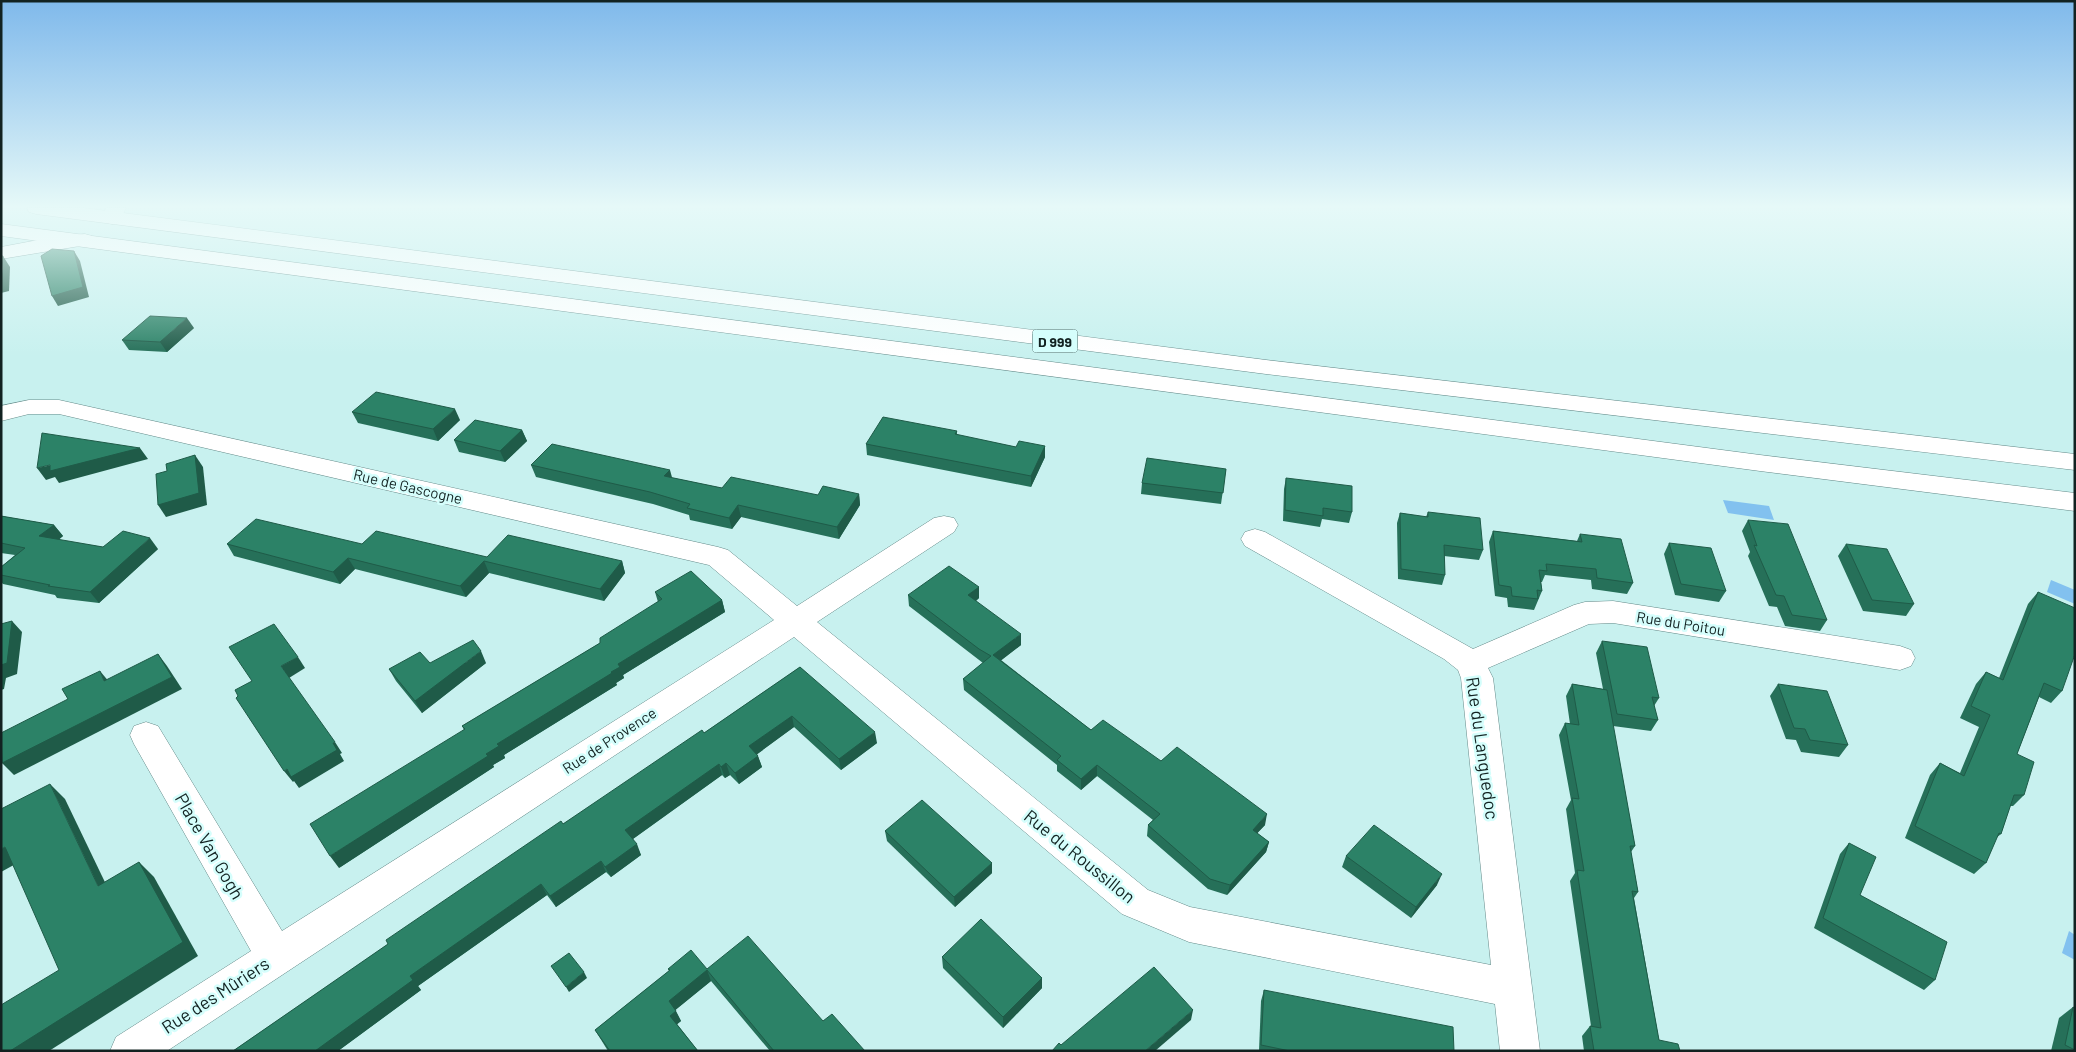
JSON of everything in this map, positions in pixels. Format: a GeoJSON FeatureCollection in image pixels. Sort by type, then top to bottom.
{"type":"FeatureCollection","features":[{"type":"Feature","properties":{"kind":"main road","name":"D 999"},"geometry":{"type":"LineString","coordinates":[[212,257],[1760,463],[2075,502]]}},
{"type":"Feature","properties":{"kind":"main road","name":"D 999"},"geometry":{"type":"LineString","coordinates":[[442,257],[1266,368],[2075,462]]}},
{"type":"Feature","properties":{"kind":"main road","name":"Rue de Gascogne"},"geometry":{"type":"LineString","coordinates":[[1,414],[29,407],[59,407],[718,557],[794,621]]}},
{"type":"Feature","properties":{"kind":"main road","name":"Rue de Provence"},"geometry":{"type":"LineString","coordinates":[[275,956],[944,524]]}},
{"type":"Feature","properties":{"kind":"main road","name":"Rue du Languedoc"},"geometry":{"type":"LineString","coordinates":[[1255,539],[1455,651],[1470,662],[1476,678],[1520,1051]]}},
{"type":"Feature","properties":{"kind":"main road","name":"Rue du Poitou"},"geometry":{"type":"LineString","coordinates":[[1470,662],[1585,614],[1613,612],[1900,658]]}},
{"type":"Feature","properties":{"kind":"main road","name":"Rue du Roussillon"},"geometry":{"type":"LineString","coordinates":[[794,621],[1135,902],[1189,924],[1513,989]]}},
{"type":"Feature","properties":{"kind":"main road","name":"Place Van Gogh"},"geometry":{"type":"LineString","coordinates":[[146,735],[275,956]]}},
{"type":"Feature","properties":{"kind":"main road","name":"Rue des Mûriers"},"geometry":{"type":"LineString","coordinates":[[143,1047],[275,956]]}},
{"type":"Feature","properties":{"kind":"water"},"geometry":{"type":"Polygon","coordinates":[[[1723,500],[1769,506],[1774,520],[1728,513],[1723,500]]]}},
{"type":"Feature","properties":{"kind":"water"},"geometry":{"type":"Polygon","coordinates":[[[2051,580],[2075,590],[2075,604],[2047,592],[2051,580]]]}},
{"type":"Feature","properties":{"kind":"water"},"geometry":{"type":"Polygon","coordinates":[[[2069,931],[2075,935],[2075,960],[2062,953],[2069,931]]]}},
{"type":"Feature","properties":{"kind":"building"},"geometry":{"type":"Polygon","coordinates":[[[1,257],[3,257],[1,280],[1,257]]]}},
{"type":"Feature","properties":{"kind":"building"},"geometry":{"type":"Polygon","coordinates":[[[41,257],[76,257],[83,287],[52,296],[41,257]]]}},
{"type":"Feature","properties":{"kind":"building"},"geometry":{"type":"Polygon","coordinates":[[[150,316],[187,318],[160,342],[122,340],[150,316]]]}},
{"type":"Feature","properties":{"kind":"building"},"geometry":{"type":"Polygon","coordinates":[[[376,392],[455,409],[433,429],[352,412],[376,392]]]}},
{"type":"Feature","properties":{"kind":"building"},"geometry":{"type":"Polygon","coordinates":[[[883,417],[957,431],[955,434],[1016,447],[1019,441],[1045,446],[1031,476],[866,444],[883,417]]]}},
{"type":"Feature","properties":{"kind":"building"},"geometry":{"type":"Polygon","coordinates":[[[475,420],[522,430],[500,451],[454,440],[475,420]]]}},
{"type":"Feature","properties":{"kind":"building"},"geometry":{"type":"Polygon","coordinates":[[[42,433],[140,448],[50,471],[50,465],[37,468],[42,433]]]}},
{"type":"Feature","properties":{"kind":"building"},"geometry":{"type":"Polygon","coordinates":[[[552,444],[670,470],[664,476],[722,488],[731,477],[818,495],[823,486],[859,494],[837,527],[738,505],[729,518],[687,508],[690,504],[650,492],[531,465],[552,444]]]}},
{"type":"Feature","properties":{"kind":"building"},"geometry":{"type":"Polygon","coordinates":[[[195,455],[199,493],[158,505],[156,474],[167,471],[166,464],[195,455]]]}},
{"type":"Feature","properties":{"kind":"building"},"geometry":{"type":"Polygon","coordinates":[[[1147,458],[1226,469],[1223,493],[1142,483],[1147,458]]]}},
{"type":"Feature","properties":{"kind":"building"},"geometry":{"type":"Polygon","coordinates":[[[1286,478],[1352,486],[1352,512],[1323,508],[1323,516],[1285,510],[1286,478]]]}},
{"type":"Feature","properties":{"kind":"building"},"geometry":{"type":"Polygon","coordinates":[[[1428,512],[1480,518],[1483,550],[1444,545],[1445,575],[1401,569],[1400,513],[1428,517],[1428,512]]]}},
{"type":"Feature","properties":{"kind":"building"},"geometry":{"type":"Polygon","coordinates":[[[1,516],[54,525],[39,536],[103,547],[123,531],[150,538],[90,592],[48,586],[50,585],[1,575],[1,567],[25,548],[1,543],[1,516]]]}},
{"type":"Feature","properties":{"kind":"building"},"geometry":{"type":"Polygon","coordinates":[[[256,519],[362,544],[376,531],[487,557],[508,535],[622,561],[600,589],[484,561],[460,586],[348,558],[333,572],[227,544],[256,519]]]}},
{"type":"Feature","properties":{"kind":"building"},"geometry":{"type":"Polygon","coordinates":[[[1748,520],[1788,524],[1827,620],[1792,615],[1784,596],[1776,595],[1754,545],[1757,546],[1748,520]]]}},
{"type":"Feature","properties":{"kind":"building"},"geometry":{"type":"Polygon","coordinates":[[[1493,531],[1582,542],[1580,534],[1621,539],[1633,583],[1597,578],[1596,569],[1546,564],[1547,571],[1539,570],[1542,591],[1537,590],[1538,599],[1512,596],[1511,587],[1499,585],[1493,531]]]}},
{"type":"Feature","properties":{"kind":"building"},"geometry":{"type":"Polygon","coordinates":[[[1669,543],[1711,548],[1726,591],[1681,584],[1669,543]]]}},
{"type":"Feature","properties":{"kind":"building"},"geometry":{"type":"Polygon","coordinates":[[[1846,544],[1887,549],[1914,604],[1872,600],[1846,544]]]}},
{"type":"Feature","properties":{"kind":"building"},"geometry":{"type":"Polygon","coordinates":[[[949,566],[979,587],[968,595],[1021,634],[993,655],[1091,730],[1103,720],[1161,761],[1177,747],[1267,814],[1253,830],[1269,842],[1230,885],[1210,879],[1148,825],[1160,814],[1097,765],[1081,779],[1057,760],[1061,756],[963,679],[991,656],[908,595],[949,566]]]}},
{"type":"Feature","properties":{"kind":"building"},"geometry":{"type":"Polygon","coordinates":[[[691,571],[722,600],[618,664],[620,667],[612,673],[497,744],[499,746],[486,754],[488,756],[330,856],[310,824],[465,729],[462,726],[600,643],[600,638],[662,599],[655,592],[691,571]]]}},
{"type":"Feature","properties":{"kind":"building"},"geometry":{"type":"Polygon","coordinates":[[[2038,592],[2075,608],[2075,654],[2062,691],[2044,683],[2017,754],[2034,762],[2024,795],[2014,795],[2001,834],[1999,833],[1986,863],[1915,826],[1940,763],[1964,776],[1990,715],[1971,706],[1986,672],[2003,680],[2038,592]]]}},
{"type":"Feature","properties":{"kind":"building"},"geometry":{"type":"Polygon","coordinates":[[[12,621],[7,663],[1,665],[1,624],[12,621]]]}},
{"type":"Feature","properties":{"kind":"building"},"geometry":{"type":"Polygon","coordinates":[[[274,624],[298,657],[281,666],[335,742],[333,743],[337,750],[291,777],[287,769],[284,771],[236,698],[238,696],[235,690],[252,681],[229,647],[274,624]]]}},
{"type":"Feature","properties":{"kind":"building"},"geometry":{"type":"Polygon","coordinates":[[[473,640],[481,651],[415,701],[389,669],[420,652],[430,663],[473,640]]]}},
{"type":"Feature","properties":{"kind":"building"},"geometry":{"type":"Polygon","coordinates":[[[1602,641],[1647,647],[1659,698],[1652,697],[1658,720],[1617,714],[1602,641]]]}},
{"type":"Feature","properties":{"kind":"building"},"geometry":{"type":"Polygon","coordinates":[[[158,654],[172,677],[2,763],[1,733],[68,699],[62,689],[100,671],[104,681],[158,654]]]}},
{"type":"Feature","properties":{"kind":"building"},"geometry":{"type":"Polygon","coordinates":[[[800,667],[875,732],[839,759],[792,716],[749,746],[758,756],[735,773],[726,763],[721,767],[719,764],[625,830],[637,844],[605,867],[601,861],[550,896],[541,884],[410,976],[413,980],[315,1051],[233,1051],[388,944],[386,940],[561,821],[563,824],[702,730],[704,733],[800,667]]]}},
{"type":"Feature","properties":{"kind":"building"},"geometry":{"type":"Polygon","coordinates":[[[1572,684],[1607,690],[1635,846],[1630,846],[1638,892],[1632,891],[1659,1040],[1678,1044],[1680,1051],[1594,1051],[1590,1026],[1601,1028],[1577,870],[1584,871],[1572,798],[1579,799],[1565,723],[1579,725],[1572,684]]]}},
{"type":"Feature","properties":{"kind":"building"},"geometry":{"type":"Polygon","coordinates":[[[1778,684],[1827,691],[1848,745],[1810,740],[1805,729],[1794,728],[1778,684]]]}},
{"type":"Feature","properties":{"kind":"building"},"geometry":{"type":"Polygon","coordinates":[[[50,784],[98,886],[139,862],[183,942],[10,1051],[1,1051],[1,1005],[59,970],[5,847],[1,849],[1,809],[50,784]]]}},
{"type":"Feature","properties":{"kind":"building"},"geometry":{"type":"Polygon","coordinates":[[[922,800],[992,863],[954,897],[885,831],[922,800]]]}},
{"type":"Feature","properties":{"kind":"building"},"geometry":{"type":"Polygon","coordinates":[[[1374,825],[1442,874],[1416,907],[1346,856],[1374,825]]]}},
{"type":"Feature","properties":{"kind":"building"},"geometry":{"type":"Polygon","coordinates":[[[1849,843],[1876,857],[1860,895],[1947,942],[1935,980],[1823,918],[1849,843]]]}},
{"type":"Feature","properties":{"kind":"building"},"geometry":{"type":"Polygon","coordinates":[[[981,919],[1042,978],[1003,1017],[942,957],[981,919]]]}},
{"type":"Feature","properties":{"kind":"building"},"geometry":{"type":"Polygon","coordinates":[[[748,936],[823,1021],[832,1014],[865,1051],[774,1051],[707,970],[669,1001],[676,1011],[670,1016],[698,1051],[610,1051],[595,1030],[670,970],[668,969],[691,950],[707,969],[748,936]]]}},
{"type":"Feature","properties":{"kind":"building"},"geometry":{"type":"Polygon","coordinates":[[[569,953],[584,972],[566,987],[551,966],[569,953]]]}},
{"type":"Feature","properties":{"kind":"building"},"geometry":{"type":"Polygon","coordinates":[[[1154,967],[1193,1010],[1145,1051],[1052,1051],[1059,1043],[1061,1045],[1154,967]]]}},
{"type":"Feature","properties":{"kind":"building"},"geometry":{"type":"Polygon","coordinates":[[[1264,990],[1453,1027],[1454,1051],[1290,1051],[1261,1045],[1264,990]]]}},
{"type":"Feature","properties":{"kind":"building"},"geometry":{"type":"Polygon","coordinates":[[[2073,1007],[2075,1008],[2075,1050],[2065,1045],[2073,1007]]]}}]}
